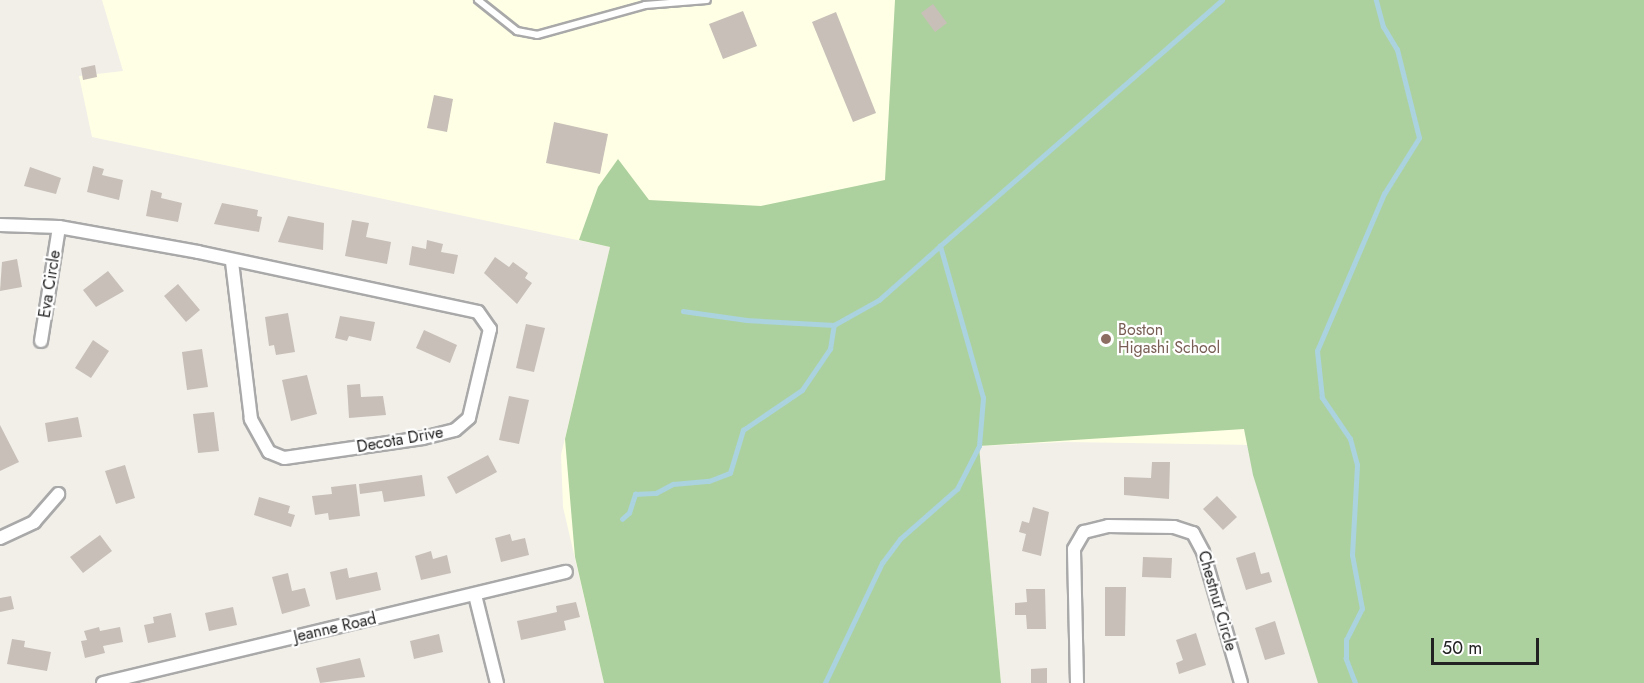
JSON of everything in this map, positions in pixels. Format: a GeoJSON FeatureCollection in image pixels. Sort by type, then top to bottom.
{"type":"FeatureCollection","features":[{"type":"Feature","properties":{"kind":"street","name":"Decota Drive"},"geometry":{"type":"LineString","coordinates":[[0,225],[59,226],[478,312],[490,329],[469,418],[455,430],[423,438],[284,458],[269,452],[251,419],[232,262]]}},
{"type":"Feature","properties":{"kind":"street","name":"Eva Circle"},"geometry":{"type":"LineString","coordinates":[[41,341],[59,226]]}},
{"type":"Feature","properties":{"kind":"street"},"geometry":{"type":"LineString","coordinates":[[0,538],[34,522],[58,494]]}},
{"type":"Feature","properties":{"kind":"street","name":"Chestnut Circle"},"geometry":{"type":"LineString","coordinates":[[1077,683],[1074,549],[1084,532],[1108,526],[1174,527],[1193,533],[1203,552],[1241,683]]}},
{"type":"Feature","properties":{"kind":"street","name":"Jeanne Road"},"geometry":{"type":"LineString","coordinates":[[103,683],[566,572]]}},
{"type":"Feature","properties":{"kind":"street"},"geometry":{"type":"LineString","coordinates":[[475,595],[497,683]]}},
{"type":"Feature","properties":{"kind":"lane"},"geometry":{"type":"LineString","coordinates":[[478,0],[517,31],[537,35],[645,5],[707,0]]}},
{"type":"Feature","properties":{"kind":"shaded area","name":"Boston Higashi School"},"geometry":{"type":"Polygon","coordinates":[[[102,0],[1272,0],[1590,450],[1066,442],[979,446],[1001,683],[604,683],[563,507],[561,455],[610,247],[92,137],[79,76],[123,71],[102,0]]]}},
{"type":"Feature","properties":{"kind":"green space","name":"Boston Higashi School"},"geometry":{"type":"Polygon","coordinates":[[[895,0],[1644,0],[1644,683],[1318,683],[1253,475],[1244,429],[979,446],[1001,683],[604,683],[575,557],[565,439],[610,247],[579,240],[598,187],[618,159],[649,200],[761,206],[885,180],[895,0]]]}},
{"type":"Feature","properties":{"kind":"building"},"geometry":{"type":"Polygon","coordinates":[[[933,4],[947,23],[935,32],[921,13],[933,4]]]}},
{"type":"Feature","properties":{"kind":"building"},"geometry":{"type":"Polygon","coordinates":[[[743,11],[757,46],[723,59],[709,24],[743,11]]]}},
{"type":"Feature","properties":{"kind":"building"},"geometry":{"type":"Polygon","coordinates":[[[836,12],[876,113],[853,122],[812,22],[836,12]]]}},
{"type":"Feature","properties":{"kind":"building"},"geometry":{"type":"Polygon","coordinates":[[[95,65],[97,77],[83,80],[81,68],[95,65]]]}},
{"type":"Feature","properties":{"kind":"building"},"geometry":{"type":"Polygon","coordinates":[[[434,95],[453,99],[447,132],[427,128],[434,95]]]}},
{"type":"Feature","properties":{"kind":"building"},"geometry":{"type":"Polygon","coordinates":[[[554,122],[608,134],[600,174],[546,163],[554,122]]]}},
{"type":"Feature","properties":{"kind":"building"},"geometry":{"type":"Polygon","coordinates":[[[93,166],[104,169],[102,175],[123,180],[119,200],[87,192],[93,166]]]}},
{"type":"Feature","properties":{"kind":"building"},"geometry":{"type":"Polygon","coordinates":[[[30,167],[61,178],[56,194],[24,186],[30,167]]]}},
{"type":"Feature","properties":{"kind":"building"},"geometry":{"type":"Polygon","coordinates":[[[151,190],[162,193],[161,198],[182,203],[178,222],[146,216],[151,190]]]}},
{"type":"Feature","properties":{"kind":"building"},"geometry":{"type":"Polygon","coordinates":[[[222,203],[258,210],[257,216],[262,217],[259,232],[214,224],[222,203]]]}},
{"type":"Feature","properties":{"kind":"building"},"geometry":{"type":"Polygon","coordinates":[[[288,216],[324,223],[323,250],[278,242],[288,216]]]}},
{"type":"Feature","properties":{"kind":"building"},"geometry":{"type":"Polygon","coordinates":[[[352,220],[369,223],[366,237],[391,242],[387,264],[345,256],[352,220]]]}},
{"type":"Feature","properties":{"kind":"building"},"geometry":{"type":"Polygon","coordinates":[[[427,240],[443,244],[441,252],[458,255],[454,274],[409,265],[412,246],[426,249],[427,240]]]}},
{"type":"Feature","properties":{"kind":"building"},"geometry":{"type":"Polygon","coordinates":[[[495,257],[509,267],[513,262],[528,273],[525,278],[532,283],[517,304],[484,273],[495,257]]]}},
{"type":"Feature","properties":{"kind":"building"},"geometry":{"type":"Polygon","coordinates":[[[17,259],[22,287],[0,291],[2,262],[17,259]]]}},
{"type":"Feature","properties":{"kind":"building"},"geometry":{"type":"Polygon","coordinates":[[[108,271],[124,291],[96,307],[83,290],[108,271]]]}},
{"type":"Feature","properties":{"kind":"building"},"geometry":{"type":"Polygon","coordinates":[[[178,284],[200,310],[186,322],[164,296],[178,284]]]}},
{"type":"Feature","properties":{"kind":"building"},"geometry":{"type":"Polygon","coordinates":[[[288,313],[295,352],[276,355],[274,345],[269,346],[265,317],[288,313]]]}},
{"type":"Feature","properties":{"kind":"building"},"geometry":{"type":"Polygon","coordinates":[[[340,316],[375,322],[371,341],[349,336],[347,341],[335,338],[340,316]]]}},
{"type":"Feature","properties":{"kind":"building"},"geometry":{"type":"Polygon","coordinates":[[[526,324],[545,328],[534,372],[516,368],[526,324]]]}},
{"type":"Feature","properties":{"kind":"building"},"geometry":{"type":"Polygon","coordinates":[[[424,330],[457,345],[450,363],[416,348],[424,330]]]}},
{"type":"Feature","properties":{"kind":"building"},"geometry":{"type":"Polygon","coordinates":[[[93,340],[109,351],[91,378],[75,368],[93,340]]]}},
{"type":"Feature","properties":{"kind":"building"},"geometry":{"type":"Polygon","coordinates":[[[202,349],[208,387],[187,390],[182,352],[202,349]]]}},
{"type":"Feature","properties":{"kind":"building"},"geometry":{"type":"Polygon","coordinates":[[[307,375],[317,414],[291,421],[282,380],[307,375]]]}},
{"type":"Feature","properties":{"kind":"building"},"geometry":{"type":"Polygon","coordinates":[[[360,384],[361,397],[383,396],[386,415],[349,418],[347,385],[360,384]]]}},
{"type":"Feature","properties":{"kind":"building"},"geometry":{"type":"Polygon","coordinates":[[[509,396],[529,400],[519,444],[499,440],[509,396]]]}},
{"type":"Feature","properties":{"kind":"building"},"geometry":{"type":"Polygon","coordinates":[[[214,412],[219,451],[198,453],[193,414],[214,412]]]}},
{"type":"Feature","properties":{"kind":"building"},"geometry":{"type":"Polygon","coordinates":[[[78,417],[82,437],[48,442],[45,423],[78,417]]]}},
{"type":"Feature","properties":{"kind":"building"},"geometry":{"type":"Polygon","coordinates":[[[0,425],[19,462],[0,471],[0,425]]]}},
{"type":"Feature","properties":{"kind":"building"},"geometry":{"type":"Polygon","coordinates":[[[488,455],[497,472],[456,494],[447,477],[488,455]]]}},
{"type":"Feature","properties":{"kind":"building"},"geometry":{"type":"Polygon","coordinates":[[[1152,462],[1170,462],[1169,499],[1124,495],[1124,477],[1151,478],[1152,462]]]}},
{"type":"Feature","properties":{"kind":"building"},"geometry":{"type":"Polygon","coordinates":[[[125,465],[135,498],[116,504],[105,471],[125,465]]]}},
{"type":"Feature","properties":{"kind":"building"},"geometry":{"type":"Polygon","coordinates":[[[422,475],[425,496],[384,502],[382,491],[360,494],[359,484],[422,475]]]}},
{"type":"Feature","properties":{"kind":"building"},"geometry":{"type":"Polygon","coordinates":[[[356,484],[360,516],[329,520],[328,513],[315,515],[312,496],[332,494],[331,487],[356,484]]]}},
{"type":"Feature","properties":{"kind":"building"},"geometry":{"type":"Polygon","coordinates":[[[1217,496],[1237,517],[1223,530],[1203,509],[1217,496]]]}},
{"type":"Feature","properties":{"kind":"building"},"geometry":{"type":"Polygon","coordinates":[[[259,497],[290,506],[288,513],[295,515],[291,527],[254,515],[259,497]]]}},
{"type":"Feature","properties":{"kind":"building"},"geometry":{"type":"Polygon","coordinates":[[[1033,507],[1049,512],[1041,556],[1022,551],[1026,534],[1019,532],[1022,521],[1029,523],[1033,507]]]}},
{"type":"Feature","properties":{"kind":"building"},"geometry":{"type":"Polygon","coordinates":[[[510,534],[512,541],[525,538],[529,555],[501,562],[495,538],[510,534]]]}},
{"type":"Feature","properties":{"kind":"building"},"geometry":{"type":"Polygon","coordinates":[[[100,535],[112,551],[83,573],[70,557],[100,535]]]}},
{"type":"Feature","properties":{"kind":"building"},"geometry":{"type":"Polygon","coordinates":[[[431,551],[433,559],[447,555],[451,573],[421,580],[415,556],[431,551]]]}},
{"type":"Feature","properties":{"kind":"building"},"geometry":{"type":"Polygon","coordinates":[[[1255,552],[1261,574],[1269,572],[1272,582],[1246,590],[1236,558],[1255,552]]]}},
{"type":"Feature","properties":{"kind":"building"},"geometry":{"type":"Polygon","coordinates":[[[1143,557],[1172,558],[1171,578],[1142,577],[1143,557]]]}},
{"type":"Feature","properties":{"kind":"building"},"geometry":{"type":"Polygon","coordinates":[[[347,568],[349,578],[377,572],[381,590],[336,600],[330,572],[347,568]]]}},
{"type":"Feature","properties":{"kind":"building"},"geometry":{"type":"Polygon","coordinates":[[[288,573],[292,591],[305,588],[310,606],[282,614],[272,577],[288,573]]]}},
{"type":"Feature","properties":{"kind":"building"},"geometry":{"type":"Polygon","coordinates":[[[1105,587],[1126,587],[1125,636],[1105,636],[1105,587]]]}},
{"type":"Feature","properties":{"kind":"building"},"geometry":{"type":"Polygon","coordinates":[[[1026,589],[1045,589],[1046,629],[1027,629],[1026,615],[1015,615],[1015,603],[1027,602],[1026,589]]]}},
{"type":"Feature","properties":{"kind":"building"},"geometry":{"type":"Polygon","coordinates":[[[11,596],[14,609],[0,612],[0,598],[11,596]]]}},
{"type":"Feature","properties":{"kind":"building"},"geometry":{"type":"Polygon","coordinates":[[[576,602],[580,617],[564,621],[566,630],[521,640],[517,621],[557,612],[556,606],[576,602]]]}},
{"type":"Feature","properties":{"kind":"building"},"geometry":{"type":"Polygon","coordinates":[[[233,607],[237,625],[209,631],[205,613],[233,607]]]}},
{"type":"Feature","properties":{"kind":"building"},"geometry":{"type":"Polygon","coordinates":[[[171,613],[176,637],[148,643],[144,625],[154,623],[153,617],[171,613]]]}},
{"type":"Feature","properties":{"kind":"building"},"geometry":{"type":"Polygon","coordinates":[[[1275,621],[1285,654],[1265,660],[1255,628],[1275,621]]]}},
{"type":"Feature","properties":{"kind":"building"},"geometry":{"type":"Polygon","coordinates":[[[99,627],[100,631],[120,627],[123,642],[103,646],[105,653],[85,658],[81,641],[87,640],[84,631],[99,627]]]}},
{"type":"Feature","properties":{"kind":"building"},"geometry":{"type":"Polygon","coordinates":[[[1196,633],[1206,665],[1179,674],[1176,663],[1183,660],[1176,640],[1196,633]]]}},
{"type":"Feature","properties":{"kind":"building"},"geometry":{"type":"Polygon","coordinates":[[[439,634],[443,652],[414,659],[410,641],[439,634]]]}},
{"type":"Feature","properties":{"kind":"building"},"geometry":{"type":"Polygon","coordinates":[[[12,639],[25,641],[24,647],[51,652],[47,671],[7,664],[12,639]]]}},
{"type":"Feature","properties":{"kind":"building"},"geometry":{"type":"Polygon","coordinates":[[[360,658],[365,677],[320,683],[316,668],[360,658]]]}},
{"type":"Feature","properties":{"kind":"building"},"geometry":{"type":"Polygon","coordinates":[[[1047,668],[1047,683],[1031,683],[1031,669],[1047,668]]]}},
{"type":"Feature","properties":{"kind":"waterway"},"geometry":{"type":"LineString","coordinates":[[825,683],[882,563],[900,539],[957,489],[979,446],[983,398],[940,246],[1222,0]]}},
{"type":"Feature","properties":{"kind":"waterway"},"geometry":{"type":"LineString","coordinates":[[1355,683],[1346,659],[1346,640],[1362,609],[1352,555],[1357,465],[1350,439],[1322,398],[1317,351],[1384,194],[1419,138],[1397,50],[1383,27],[1376,0]]}},
{"type":"Feature","properties":{"kind":"waterway"},"geometry":{"type":"LineString","coordinates":[[622,519],[629,513],[635,494],[656,493],[673,484],[709,481],[730,473],[743,430],[802,390],[830,349],[834,325],[879,300],[940,246]]}},
{"type":"Feature","properties":{"kind":"waterway"},"geometry":{"type":"LineString","coordinates":[[683,311],[746,320],[834,325]]}},
{"type":"Feature","properties":{"kind":"place","name":"Boston Higashi School"},"geometry":{"type":"Point","coordinates":[1106,339]}}]}
